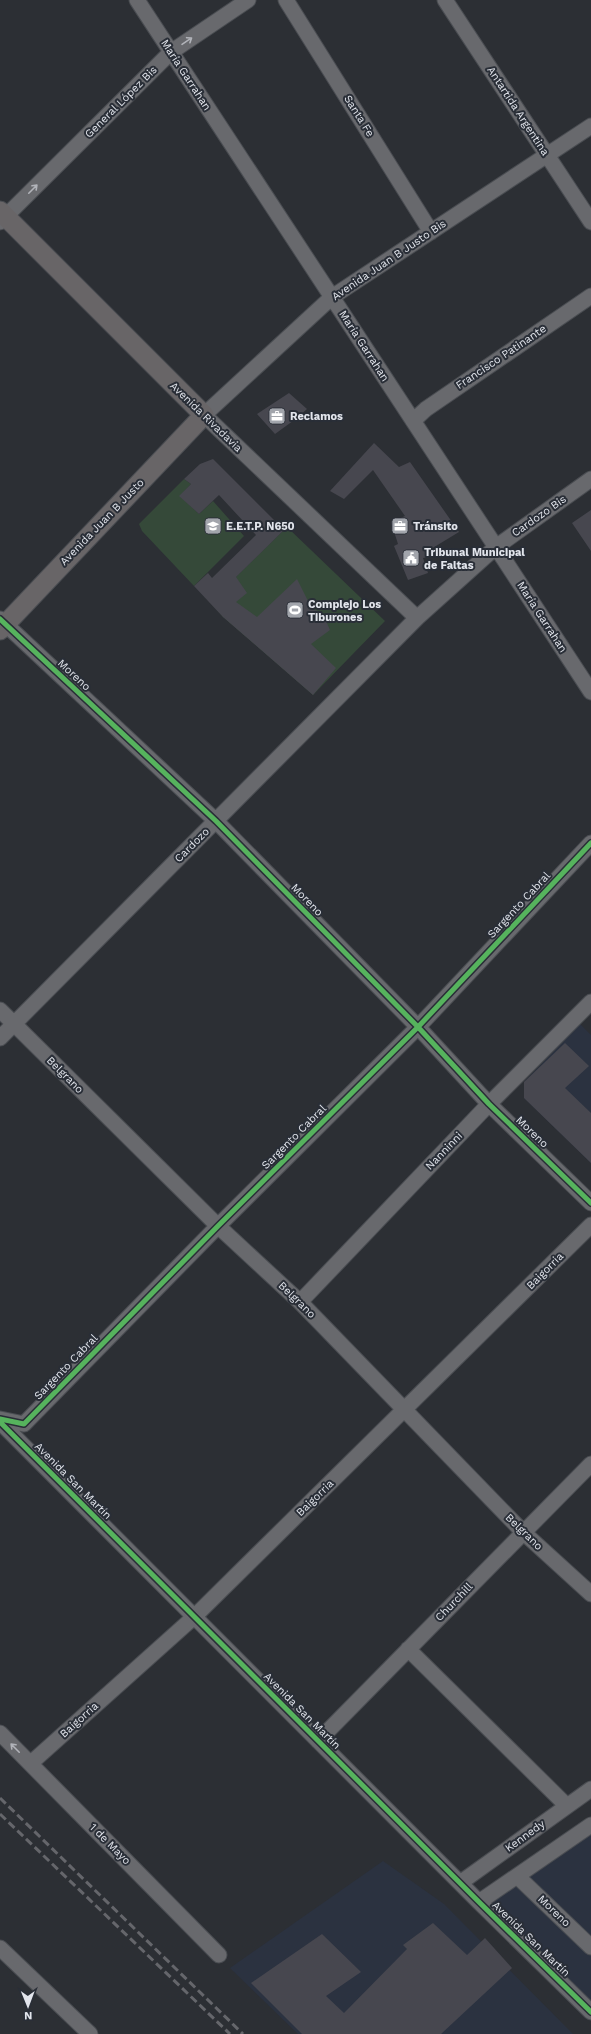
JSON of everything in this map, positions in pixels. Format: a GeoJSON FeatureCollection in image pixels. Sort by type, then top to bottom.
{"type":"FeatureCollection","features":[{"type":"Feature","properties":{"kind":"main road","name":"Avenida Rivadavia"},"geometry":{"type":"LineString","coordinates":[[2,217],[204,415]]}},
{"type":"Feature","properties":{"kind":"main road","name":"Avenida Juan B Justo"},"geometry":{"type":"LineString","coordinates":[[2,624],[204,415]]}},
{"type":"Feature","properties":{"kind":"street","name":"María Garrahan"},"geometry":{"type":"LineString","coordinates":[[137,0],[591,692]]}},
{"type":"Feature","properties":{"kind":"street","name":"General López Bis"},"geometry":{"type":"LineString","coordinates":[[2,217],[171,52],[248,0]]}},
{"type":"Feature","properties":{"kind":"street","name":"Santa Fe"},"geometry":{"type":"LineString","coordinates":[[286,0],[431,232]]}},
{"type":"Feature","properties":{"kind":"street","name":"Antartida Argentina"},"geometry":{"type":"LineString","coordinates":[[445,0],[591,222]]}},
{"type":"Feature","properties":{"kind":"street","name":"Avenida Juan B Justo Bis"},"geometry":{"type":"LineString","coordinates":[[204,415],[332,297],[591,126]]}},
{"type":"Feature","properties":{"kind":"street","name":"Francisco Patinante"},"geometry":{"type":"LineString","coordinates":[[413,421],[426,409],[591,296]]}},
{"type":"Feature","properties":{"kind":"street","name":"Avenida Rivadavia"},"geometry":{"type":"LineString","coordinates":[[204,415],[418,618]]}},
{"type":"Feature","properties":{"kind":"street","name":"Cardozo Bis"},"geometry":{"type":"LineString","coordinates":[[418,618],[496,547],[591,479]]}},
{"type":"Feature","properties":{"kind":"street","name":"Cardozo"},"geometry":{"type":"LineString","coordinates":[[0,1038],[418,618]]}},
{"type":"Feature","properties":{"kind":"street","name":"Moreno"},"geometry":{"type":"LineString","coordinates":[[2,624],[216,821],[418,1027],[489,1104],[591,1203]]}},
{"type":"Feature","properties":{"kind":"street","name":"Sargento Cabral"},"geometry":{"type":"LineString","coordinates":[[0,1419],[24,1424],[218,1226],[418,1027],[591,843]]}},
{"type":"Feature","properties":{"kind":"street","name":"Nanninni"},"geometry":{"type":"LineString","coordinates":[[300,1302],[489,1104],[591,1002]]}},
{"type":"Feature","properties":{"kind":"street","name":"Belgrano"},"geometry":{"type":"LineString","coordinates":[[0,1010],[218,1226],[300,1302],[523,1532],[591,1594]]}},
{"type":"Feature","properties":{"kind":"street","name":"Baigorria"},"geometry":{"type":"LineString","coordinates":[[31,1763],[194,1617],[406,1410],[591,1225]]}},
{"type":"Feature","properties":{"kind":"street","name":"Avenida San Martín"},"geometry":{"type":"LineString","coordinates":[[0,1422],[479,1902],[591,2012]]}},
{"type":"Feature","properties":{"kind":"street","name":"Churchill"},"geometry":{"type":"LineString","coordinates":[[318,1741],[591,1464]]}},
{"type":"Feature","properties":{"kind":"street"},"geometry":{"type":"LineString","coordinates":[[408,1649],[567,1806]]}},
{"type":"Feature","properties":{"kind":"street","name":"1 de Mayo"},"geometry":{"type":"LineString","coordinates":[[0,1733],[219,1955]]}},
{"type":"Feature","properties":{"kind":"street","name":"Kennedy"},"geometry":{"type":"LineString","coordinates":[[460,1883],[591,1789]]}},
{"type":"Feature","properties":{"kind":"street"},"geometry":{"type":"LineString","coordinates":[[479,1902],[591,1825]]}},
{"type":"Feature","properties":{"kind":"street","name":"Moreno"},"geometry":{"type":"LineString","coordinates":[[518,1876],[591,1947]]}},
{"type":"Feature","properties":{"kind":"street"},"geometry":{"type":"LineString","coordinates":[[0,1948],[90,2034]]}},
{"type":"Feature","properties":{"kind":"shaded area"},"geometry":{"type":"Polygon","coordinates":[[[580,1024],[591,1035],[591,1163],[524,1098],[524,1082],[580,1024]]]}},
{"type":"Feature","properties":{"kind":"shaded area"},"geometry":{"type":"Polygon","coordinates":[[[591,1825],[591,2012],[479,1902],[591,1825]]]}},
{"type":"Feature","properties":{"kind":"shaded area"},"geometry":{"type":"Polygon","coordinates":[[[383,1861],[444,1904],[573,2034],[298,2034],[230,1968],[383,1861]]]}},
{"type":"Feature","properties":{"kind":"green space"},"geometry":{"type":"Polygon","coordinates":[[[184,479],[191,484],[180,496],[199,514],[213,501],[244,536],[194,586],[142,531],[139,524],[184,479]]]}},
{"type":"Feature","properties":{"kind":"green space","name":"Complejo Los Tiburones"},"geometry":{"type":"Polygon","coordinates":[[[287,527],[385,621],[313,695],[223,617],[210,602],[287,527]]]}},
{"type":"Feature","properties":{"kind":"building","name":"Reclamos"},"geometry":{"type":"Polygon","coordinates":[[[289,393],[307,409],[275,434],[257,414],[289,393]]]}},
{"type":"Feature","properties":{"kind":"building"},"geometry":{"type":"Polygon","coordinates":[[[374,443],[399,467],[410,462],[459,532],[426,552],[428,557],[423,558],[428,573],[408,580],[394,546],[398,544],[391,522],[405,516],[373,470],[344,499],[330,491],[374,443]]]}},
{"type":"Feature","properties":{"kind":"building"},"geometry":{"type":"Polygon","coordinates":[[[213,459],[284,530],[236,577],[247,593],[236,602],[257,617],[297,579],[312,609],[322,612],[330,630],[311,644],[336,668],[313,695],[223,617],[194,586],[208,573],[212,578],[256,535],[219,495],[199,514],[179,496],[191,484],[184,479],[200,464],[213,459]]]}},
{"type":"Feature","properties":{"kind":"building"},"geometry":{"type":"Polygon","coordinates":[[[591,510],[591,551],[572,523],[591,510]]]}},
{"type":"Feature","properties":{"kind":"building"},"geometry":{"type":"Polygon","coordinates":[[[565,1043],[589,1066],[565,1088],[591,1113],[591,1163],[524,1098],[524,1082],[565,1043]]]}},
{"type":"Feature","properties":{"kind":"building"},"geometry":{"type":"Polygon","coordinates":[[[433,1923],[467,1955],[485,1938],[512,1968],[441,2034],[302,2034],[251,1983],[322,1934],[361,1972],[326,1996],[344,2013],[407,1949],[403,1945],[433,1923]]]}},
{"type":"Feature","properties":{"kind":"railway"},"geometry":{"type":"LineString","coordinates":[[0,1798],[243,2034]]}},
{"type":"Feature","properties":{"kind":"railway"},"geometry":{"type":"LineString","coordinates":[[0,1814],[230,2034]]}},
{"type":"Feature","properties":{"kind":"cycle path"},"geometry":{"type":"LineString","coordinates":[[0,619],[216,821],[418,1027],[489,1104],[591,1203]]}},
{"type":"Feature","properties":{"kind":"cycle path"},"geometry":{"type":"LineString","coordinates":[[0,1419],[24,1424],[218,1226],[418,1027],[591,843]]}},
{"type":"Feature","properties":{"kind":"cycle path"},"geometry":{"type":"LineString","coordinates":[[0,1422],[479,1902],[591,2012]]}},
{"type":"Feature","properties":{"kind":"place","name":"Reclamos"},"geometry":{"type":"Point","coordinates":[277,416]}},
{"type":"Feature","properties":{"kind":"place","name":"E.E.T.P. N650"},"geometry":{"type":"Point","coordinates":[213,526]}},
{"type":"Feature","properties":{"kind":"place","name":"Tránsito"},"geometry":{"type":"Point","coordinates":[400,526]}},
{"type":"Feature","properties":{"kind":"place","name":"Tribunal Municipal de Faltas"},"geometry":{"type":"Point","coordinates":[411,558]}},
{"type":"Feature","properties":{"kind":"place","name":"Complejo Los Tiburones"},"geometry":{"type":"Point","coordinates":[295,610]}}]}
